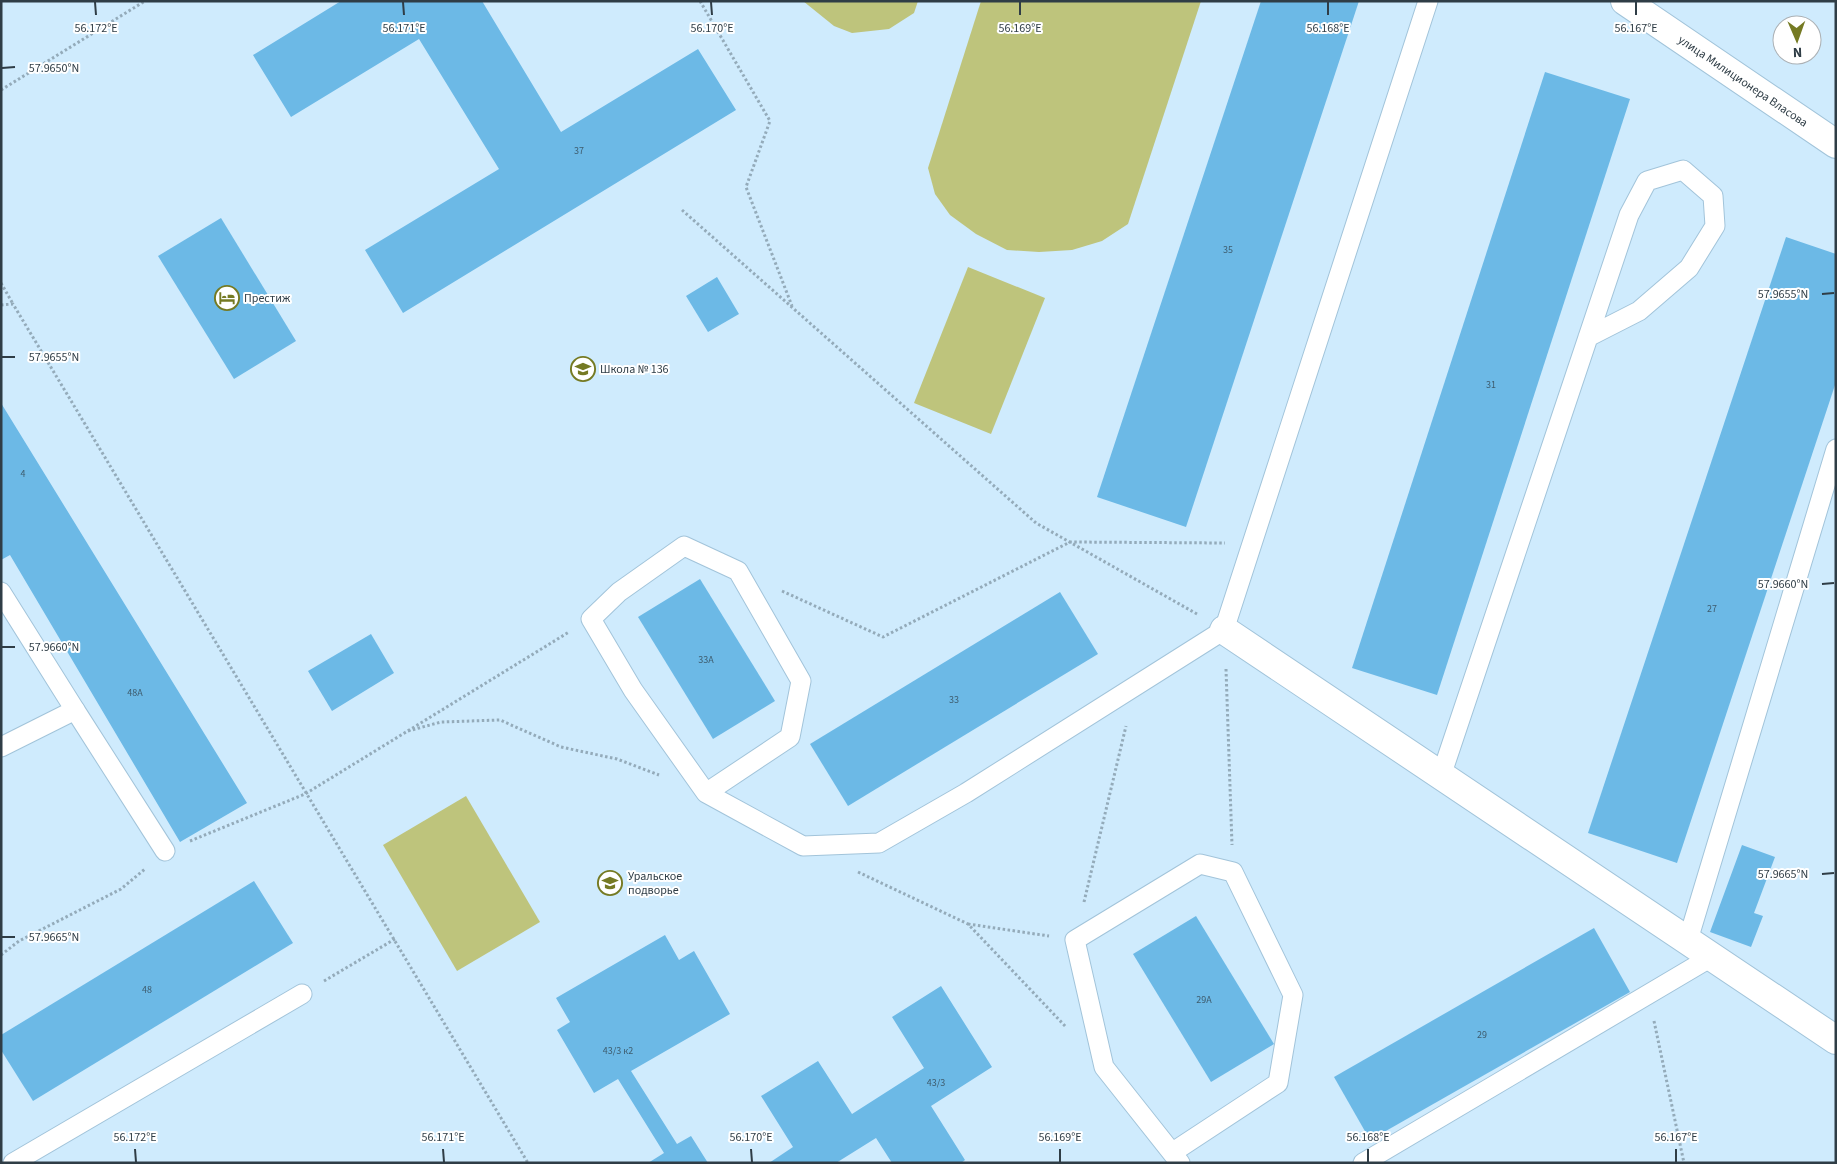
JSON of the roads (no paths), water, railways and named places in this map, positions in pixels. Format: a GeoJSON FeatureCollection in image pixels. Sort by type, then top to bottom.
{"type":"FeatureCollection","features":[{"type":"Feature","properties":{"kind":"street","name":"улица Милиционера Власова"},"geometry":{"type":"LineString","coordinates":[[1625,1],[1836,144]]}},
{"type":"Feature","properties":{"kind":"street"},"geometry":{"type":"LineString","coordinates":[[1224,630],[1836,1040]]}},
{"type":"Feature","properties":{"kind":"lane"},"geometry":{"type":"LineString","coordinates":[[706,793],[790,738],[801,681],[738,571],[684,546],[619,592],[591,619],[633,690],[706,793],[804,846],[880,843],[966,793],[1224,630],[1428,1]]}},
{"type":"Feature","properties":{"kind":"lane"},"geometry":{"type":"LineString","coordinates":[[1441,776],[1588,337],[1630,215],[1647,181],[1683,170],[1713,196],[1715,226],[1689,268],[1675,281],[1639,311],[1588,337]]}},
{"type":"Feature","properties":{"kind":"lane"},"geometry":{"type":"LineString","coordinates":[[1688,940],[1836,449]]}},
{"type":"Feature","properties":{"kind":"lane"},"geometry":{"type":"LineString","coordinates":[[1815,520],[1836,502]]}},
{"type":"Feature","properties":{"kind":"lane"},"geometry":{"type":"LineString","coordinates":[[1,592],[165,851]]}},
{"type":"Feature","properties":{"kind":"lane"},"geometry":{"type":"LineString","coordinates":[[1,747],[75,710]]}},
{"type":"Feature","properties":{"kind":"lane"},"geometry":{"type":"LineString","coordinates":[[1200,864],[1233,872],[1293,995],[1278,1083],[1177,1158],[1104,1067],[1075,940],[1200,864]]}},
{"type":"Feature","properties":{"kind":"lane"},"geometry":{"type":"LineString","coordinates":[[1363,1163],[1713,956]]}},
{"type":"Feature","properties":{"kind":"lane"},"geometry":{"type":"LineString","coordinates":[[14,1163],[302,994]]}},
{"type":"Feature","properties":{"kind":"place","name":"Престиж"},"geometry":{"type":"Point","coordinates":[227,298]}},
{"type":"Feature","properties":{"kind":"place","name":"Школа № 136"},"geometry":{"type":"Point","coordinates":[583,369]}},
{"type":"Feature","properties":{"kind":"place","name":"Уральское подворье"},"geometry":{"type":"Point","coordinates":[610,883]}}]}
